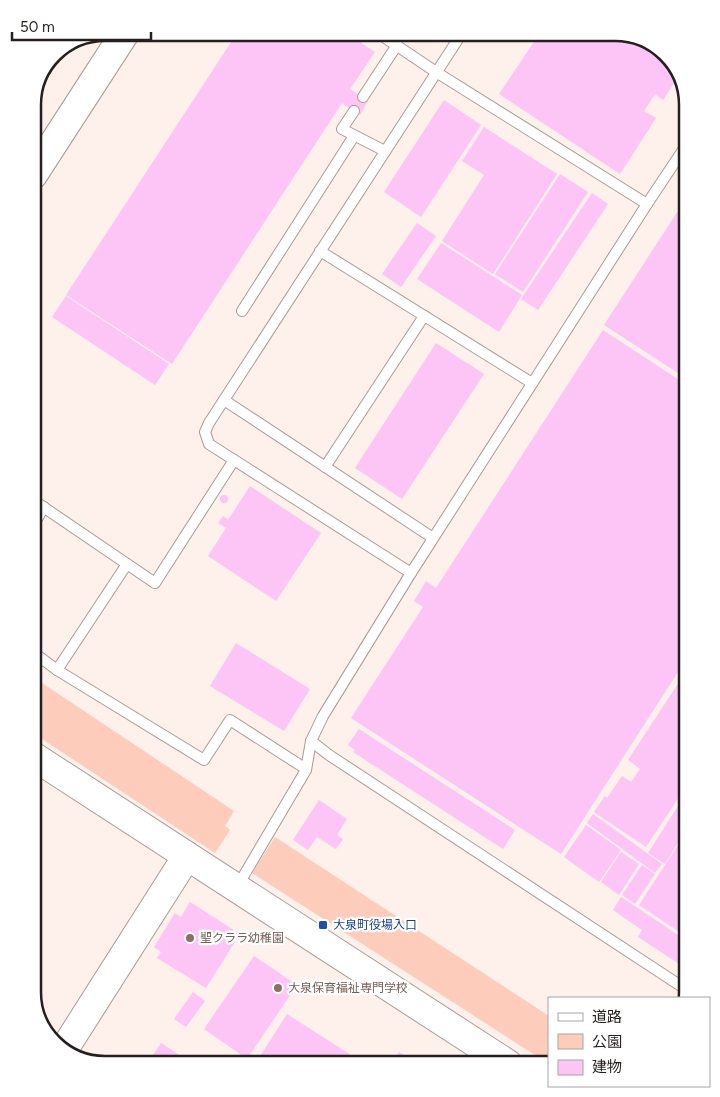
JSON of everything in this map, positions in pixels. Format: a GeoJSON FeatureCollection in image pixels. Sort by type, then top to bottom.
{"type":"FeatureCollection","features":[{"type":"Feature","properties":{"kind":"street"},"geometry":{"type":"LineString","coordinates":[[41,163],[119,41]]}},
{"type":"Feature","properties":{"kind":"street"},"geometry":{"type":"LineString","coordinates":[[41,762],[496,1056]]}},
{"type":"Feature","properties":{"kind":"street"},"geometry":{"type":"LineString","coordinates":[[68,1043],[188,856]]}},
{"type":"Feature","properties":{"kind":"lane"},"geometry":{"type":"LineString","coordinates":[[391,41],[436,72],[647,204]]}},
{"type":"Feature","properties":{"kind":"lane"},"geometry":{"type":"LineString","coordinates":[[411,573],[209,444],[205,432],[209,423],[457,41]]}},
{"type":"Feature","properties":{"kind":"lane"},"geometry":{"type":"LineString","coordinates":[[363,97],[397,45]]}},
{"type":"Feature","properties":{"kind":"lane"},"geometry":{"type":"LineString","coordinates":[[354,111],[342,129],[385,151]]}},
{"type":"Feature","properties":{"kind":"lane"},"geometry":{"type":"LineString","coordinates":[[242,311],[354,136]]}},
{"type":"Feature","properties":{"kind":"lane"},"geometry":{"type":"LineString","coordinates":[[236,888],[306,769],[311,741],[323,716],[433,538],[679,157]]}},
{"type":"Feature","properties":{"kind":"lane"},"geometry":{"type":"LineString","coordinates":[[320,252],[532,383]]}},
{"type":"Feature","properties":{"kind":"lane"},"geometry":{"type":"LineString","coordinates":[[325,468],[424,316]]}},
{"type":"Feature","properties":{"kind":"lane"},"geometry":{"type":"LineString","coordinates":[[224,400],[433,538]]}},
{"type":"Feature","properties":{"kind":"lane"},"geometry":{"type":"LineString","coordinates":[[41,505],[155,583],[234,460]]}},
{"type":"Feature","properties":{"kind":"lane"},"geometry":{"type":"LineString","coordinates":[[41,512],[44,507]]}},
{"type":"Feature","properties":{"kind":"lane"},"geometry":{"type":"LineString","coordinates":[[57,670],[127,564]]}},
{"type":"Feature","properties":{"kind":"lane"},"geometry":{"type":"LineString","coordinates":[[41,658],[204,760],[230,720],[306,769]]}},
{"type":"Feature","properties":{"kind":"lane"},"geometry":{"type":"LineString","coordinates":[[311,741],[329,755],[679,985]]}},
{"type":"Feature","properties":{"kind":"green space"},"geometry":{"type":"Polygon","coordinates":[[[41,682],[234,811],[225,826],[230,830],[215,853],[41,738],[41,682]]]}},
{"type":"Feature","properties":{"kind":"green space"},"geometry":{"type":"Polygon","coordinates":[[[275,837],[548,1015],[548,1056],[537,1056],[252,873],[275,837]]]}},
{"type":"Feature","properties":{"kind":"building"},"geometry":{"type":"Polygon","coordinates":[[[232,41],[362,41],[361,43],[375,52],[350,89],[368,101],[360,115],[342,103],[172,364],[66,295],[232,41]]]}},
{"type":"Feature","properties":{"kind":"building"},"geometry":{"type":"Polygon","coordinates":[[[535,41],[619,41],[631,43],[654,54],[666,66],[675,82],[663,100],[655,94],[644,111],[656,118],[620,174],[499,94],[535,41]]]}},
{"type":"Feature","properties":{"kind":"building"},"geometry":{"type":"Polygon","coordinates":[[[444,100],[481,125],[421,217],[384,192],[444,100]]]}},
{"type":"Feature","properties":{"kind":"building"},"geometry":{"type":"Polygon","coordinates":[[[484,127],[557,174],[493,274],[442,241],[484,175],[462,161],[484,127]]]}},
{"type":"Feature","properties":{"kind":"building"},"geometry":{"type":"Polygon","coordinates":[[[560,174],[588,192],[523,292],[495,274],[560,174]]]}},
{"type":"Feature","properties":{"kind":"building"},"geometry":{"type":"Polygon","coordinates":[[[592,193],[608,204],[538,310],[521,299],[592,193]]]}},
{"type":"Feature","properties":{"kind":"building"},"geometry":{"type":"Polygon","coordinates":[[[679,209],[679,374],[604,325],[679,209]]]}},
{"type":"Feature","properties":{"kind":"building"},"geometry":{"type":"Polygon","coordinates":[[[417,223],[436,236],[401,287],[382,274],[417,223]]]}},
{"type":"Feature","properties":{"kind":"building"},"geometry":{"type":"Polygon","coordinates":[[[441,243],[522,295],[499,332],[417,279],[441,243]]]}},
{"type":"Feature","properties":{"kind":"building"},"geometry":{"type":"Polygon","coordinates":[[[66,296],[169,364],[155,385],[52,317],[66,296]]]}},
{"type":"Feature","properties":{"kind":"building"},"geometry":{"type":"Polygon","coordinates":[[[603,330],[679,380],[679,670],[561,854],[351,718],[423,607],[414,601],[426,581],[436,588],[603,330]]]}},
{"type":"Feature","properties":{"kind":"building"},"geometry":{"type":"Polygon","coordinates":[[[436,343],[484,374],[402,499],[355,468],[436,343]]]}},
{"type":"Feature","properties":{"kind":"building"},"geometry":{"type":"Polygon","coordinates":[[[250,486],[321,533],[276,601],[208,556],[226,528],[218,523],[223,516],[228,520],[250,486]]]}},
{"type":"Feature","properties":{"kind":"building"},"geometry":{"type":"Polygon","coordinates":[[[224,495],[228,499],[224,503],[220,499],[224,495]]]}},
{"type":"Feature","properties":{"kind":"building"},"geometry":{"type":"Polygon","coordinates":[[[236,643],[310,689],[284,731],[210,686],[236,643]]]}},
{"type":"Feature","properties":{"kind":"building"},"geometry":{"type":"Polygon","coordinates":[[[679,682],[679,797],[646,847],[594,812],[605,796],[607,798],[622,776],[631,782],[640,769],[628,760],[679,682]]]}},
{"type":"Feature","properties":{"kind":"building"},"geometry":{"type":"Polygon","coordinates":[[[359,729],[515,830],[503,849],[353,752],[355,750],[348,745],[359,729]]]}},
{"type":"Feature","properties":{"kind":"building"},"geometry":{"type":"Polygon","coordinates":[[[319,800],[347,819],[337,835],[343,839],[336,849],[317,837],[308,850],[293,840],[319,800]]]}},
{"type":"Feature","properties":{"kind":"building"},"geometry":{"type":"Polygon","coordinates":[[[679,805],[679,841],[665,864],[648,853],[679,805]]]}},
{"type":"Feature","properties":{"kind":"building"},"geometry":{"type":"Polygon","coordinates":[[[593,814],[662,864],[655,873],[587,823],[593,814]]]}},
{"type":"Feature","properties":{"kind":"building"},"geometry":{"type":"Polygon","coordinates":[[[586,825],[621,850],[599,882],[564,857],[586,825]]]}},
{"type":"Feature","properties":{"kind":"building"},"geometry":{"type":"Polygon","coordinates":[[[679,843],[679,932],[639,905],[679,843]]]}},
{"type":"Feature","properties":{"kind":"building"},"geometry":{"type":"Polygon","coordinates":[[[621,852],[639,864],[619,895],[601,882],[621,852]]]}},
{"type":"Feature","properties":{"kind":"building"},"geometry":{"type":"Polygon","coordinates":[[[642,865],[655,874],[635,904],[622,895],[642,865]]]}},
{"type":"Feature","properties":{"kind":"building"},"geometry":{"type":"Polygon","coordinates":[[[621,897],[679,936],[679,964],[638,937],[642,930],[613,910],[621,897]]]}},
{"type":"Feature","properties":{"kind":"building"},"geometry":{"type":"Polygon","coordinates":[[[190,902],[240,934],[206,988],[157,958],[161,952],[154,947],[175,913],[181,917],[190,902]]]}},
{"type":"Feature","properties":{"kind":"building"},"geometry":{"type":"Polygon","coordinates":[[[254,956],[297,985],[249,1056],[243,1056],[204,1029],[254,956]]]}},
{"type":"Feature","properties":{"kind":"building"},"geometry":{"type":"Polygon","coordinates":[[[193,992],[205,1001],[186,1027],[174,1019],[193,992]]]}},
{"type":"Feature","properties":{"kind":"building"},"geometry":{"type":"Polygon","coordinates":[[[287,1014],[353,1056],[260,1056],[287,1014]]]}},
{"type":"Feature","properties":{"kind":"building"},"geometry":{"type":"Polygon","coordinates":[[[161,1043],[181,1056],[152,1056],[161,1043]]]}},
{"type":"Feature","properties":{"kind":"building"},"geometry":{"type":"Polygon","coordinates":[[[399,1052],[406,1056],[396,1056],[399,1052]]]}},
{"type":"Feature","properties":{"kind":"place","name":"大泉町役場入口"},"geometry":{"type":"Point","coordinates":[323,925]}},
{"type":"Feature","properties":{"kind":"place","name":"聖クララ幼稚園"},"geometry":{"type":"Point","coordinates":[190,938]}},
{"type":"Feature","properties":{"kind":"place","name":"大泉保育福祉専門学校"},"geometry":{"type":"Point","coordinates":[278,988]}}]}
